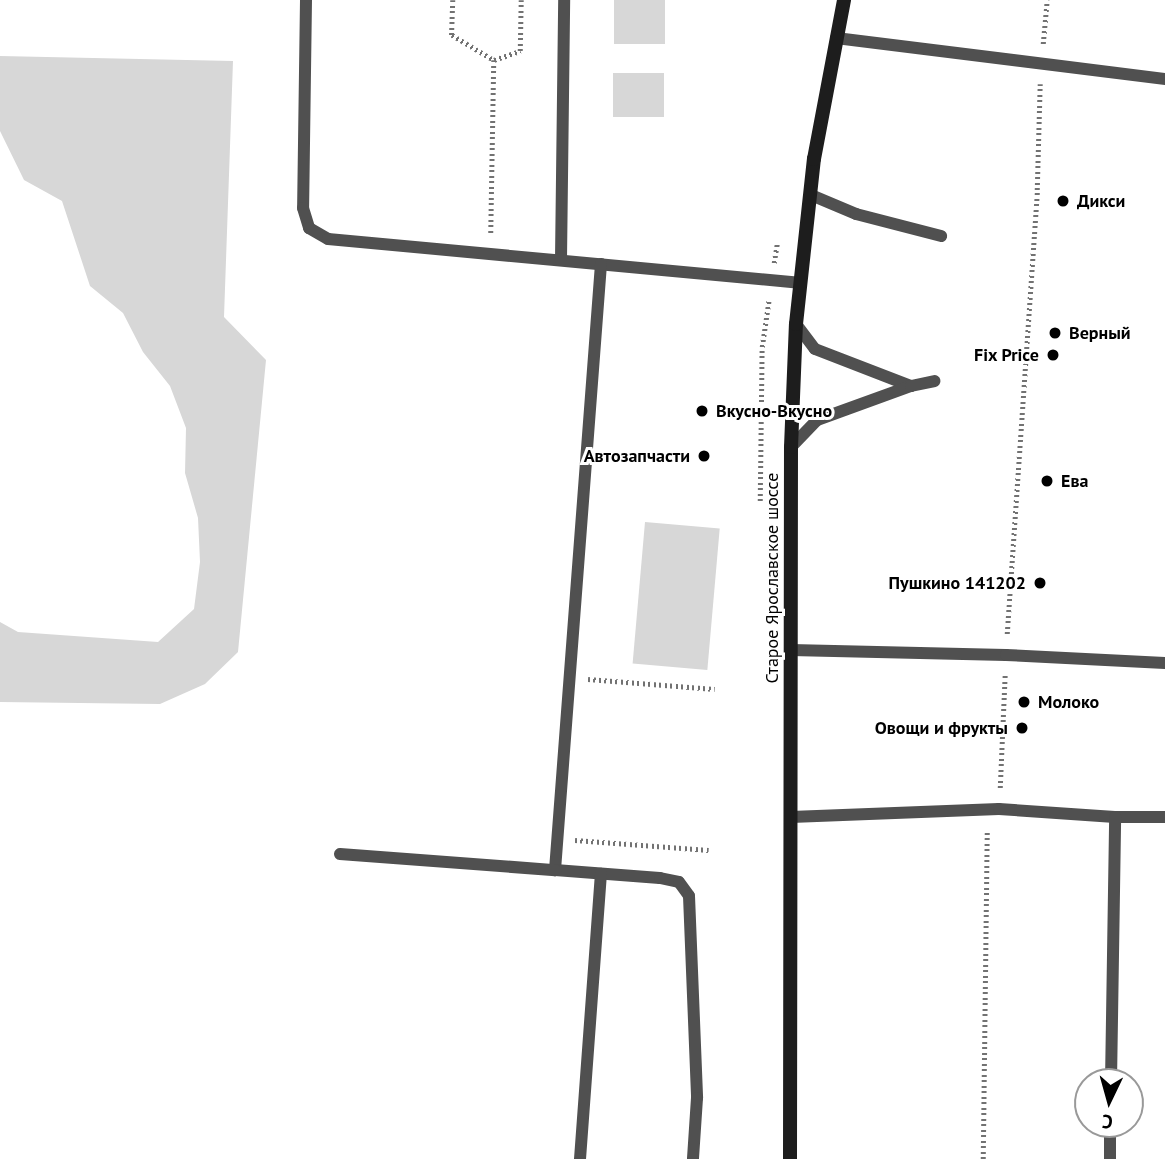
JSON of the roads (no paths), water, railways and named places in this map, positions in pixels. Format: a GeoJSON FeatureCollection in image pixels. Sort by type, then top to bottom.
{"type":"FeatureCollection","features":[{"type":"Feature","properties":{"kind":"main road","name":"Старое Ярославское шоссе"},"geometry":{"type":"LineString","coordinates":[[790,1159],[791,447],[796,324],[811,195],[844,0]]}},
{"type":"Feature","properties":{"kind":"lane"},"geometry":{"type":"LineString","coordinates":[[306,0],[303,208],[309,228],[328,239],[799,283]]}},
{"type":"Feature","properties":{"kind":"lane"},"geometry":{"type":"LineString","coordinates":[[561,260],[564,0]]}},
{"type":"Feature","properties":{"kind":"lane"},"geometry":{"type":"LineString","coordinates":[[836,38],[1041,66],[1165,79]]}},
{"type":"Feature","properties":{"kind":"lane"},"geometry":{"type":"LineString","coordinates":[[811,195],[856,214],[941,236]]}},
{"type":"Feature","properties":{"kind":"lane"},"geometry":{"type":"LineString","coordinates":[[555,870],[601,264]]}},
{"type":"Feature","properties":{"kind":"lane"},"geometry":{"type":"LineString","coordinates":[[796,324],[815,349],[911,386]]}},
{"type":"Feature","properties":{"kind":"lane"},"geometry":{"type":"LineString","coordinates":[[791,447],[817,419],[911,386],[934,381]]}},
{"type":"Feature","properties":{"kind":"lane"},"geometry":{"type":"LineString","coordinates":[[791,650],[1006,655],[1165,663]]}},
{"type":"Feature","properties":{"kind":"lane"},"geometry":{"type":"LineString","coordinates":[[790,817],[999,809],[1115,817],[1165,817]]}},
{"type":"Feature","properties":{"kind":"lane"},"geometry":{"type":"LineString","coordinates":[[1111,1068],[1115,817]]}},
{"type":"Feature","properties":{"kind":"lane"},"geometry":{"type":"LineString","coordinates":[[340,854],[679,882],[689,896],[697,1098],[693,1159]]}},
{"type":"Feature","properties":{"kind":"lane"},"geometry":{"type":"LineString","coordinates":[[580,1159],[601,874]]}},
{"type":"Feature","properties":{"kind":"lane"},"geometry":{"type":"LineString","coordinates":[[1110,1138],[1110,1159]]}},
{"type":"Feature","properties":{"kind":"place","name":"Дикси"},"geometry":{"type":"Point","coordinates":[1063,201]}},
{"type":"Feature","properties":{"kind":"place","name":"Верный"},"geometry":{"type":"Point","coordinates":[1055,333]}},
{"type":"Feature","properties":{"kind":"place","name":"Fix Price"},"geometry":{"type":"Point","coordinates":[1053,355]}},
{"type":"Feature","properties":{"kind":"place","name":"Вкусно-Вкусно"},"geometry":{"type":"Point","coordinates":[702,411]}},
{"type":"Feature","properties":{"kind":"place","name":"Автозапчасти"},"geometry":{"type":"Point","coordinates":[704,456]}},
{"type":"Feature","properties":{"kind":"place","name":"Ева"},"geometry":{"type":"Point","coordinates":[1047,481]}},
{"type":"Feature","properties":{"kind":"place","name":"Пушкино 141202"},"geometry":{"type":"Point","coordinates":[1040,583]}},
{"type":"Feature","properties":{"kind":"place","name":"Молоко"},"geometry":{"type":"Point","coordinates":[1024,702]}},
{"type":"Feature","properties":{"kind":"place","name":"Овощи и фрукты"},"geometry":{"type":"Point","coordinates":[1022,728]}}]}
